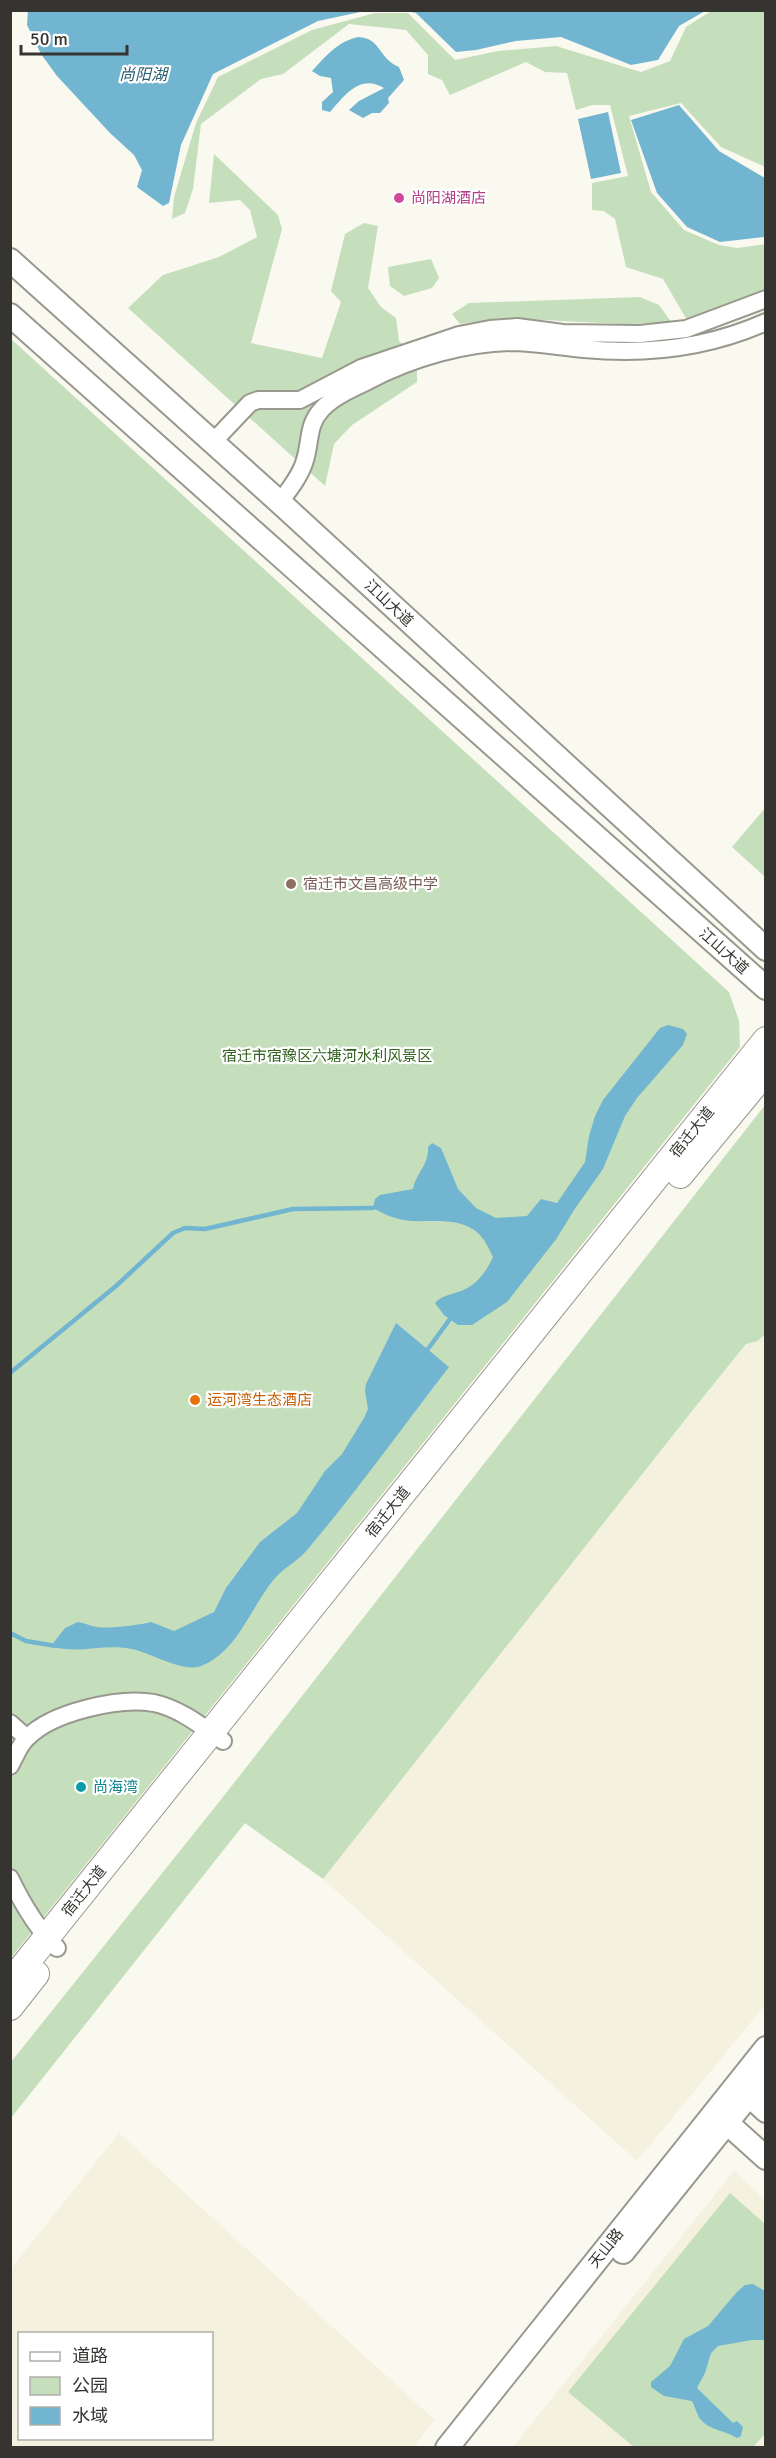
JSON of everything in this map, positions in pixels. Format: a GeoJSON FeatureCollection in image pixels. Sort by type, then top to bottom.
{"type":"FeatureCollection","features":[{"type":"Feature","properties":{"kind":"main road","name":"江山大道"},"geometry":{"type":"LineString","coordinates":[[10,260],[280,502],[765,949]]}},
{"type":"Feature","properties":{"kind":"main road","name":"江山大道"},"geometry":{"type":"LineString","coordinates":[[10,315],[765,988]]}},
{"type":"Feature","properties":{"kind":"main road","name":"宿迁大道"},"geometry":{"type":"LineString","coordinates":[[10,2007],[52,1943],[217,1737],[765,1040]]}},
{"type":"Feature","properties":{"kind":"main road","name":"宿迁大道"},"geometry":{"type":"LineString","coordinates":[[217,1737],[765,1071]]}},
{"type":"Feature","properties":{"kind":"main road","name":"宿迁大道"},"geometry":{"type":"LineString","coordinates":[[10,1983],[52,1943]]}},
{"type":"Feature","properties":{"kind":"main road","name":"天山路"},"geometry":{"type":"LineString","coordinates":[[447,2448],[743,2090],[765,2048]]}},
{"type":"Feature","properties":{"kind":"main road","name":"天山路"},"geometry":{"type":"LineString","coordinates":[[743,2090],[765,2074]]}},
{"type":"Feature","properties":{"kind":"main road"},"geometry":{"type":"LineString","coordinates":[[743,2090],[765,2111]]}},
{"type":"Feature","properties":{"kind":"main road","name":"天山路"},"geometry":{"type":"LineString","coordinates":[[467,2448],[721,2117]]}},
{"type":"Feature","properties":{"kind":"main road"},"geometry":{"type":"LineString","coordinates":[[721,2117],[765,2158]]}},
{"type":"Feature","properties":{"kind":"street"},"geometry":{"type":"LineString","coordinates":[[213,442],[250,403],[258,400],[300,400],[361,368],[459,335],[490,328],[517,327],[563,333],[632,334],[686,329],[765,299]]}},
{"type":"Feature","properties":{"kind":"street"},"geometry":{"type":"LineString","coordinates":[[280,502],[305,461],[309,432],[320,411],[338,396],[384,372],[448,351],[517,342],[622,351],[666,350],[698,344],[765,322]]}},
{"type":"Feature","properties":{"kind":"street"},"geometry":{"type":"LineString","coordinates":[[10,1766],[27,1738],[71,1713],[102,1704],[131,1702],[156,1704],[191,1719],[217,1737]]}},
{"type":"Feature","properties":{"kind":"street"},"geometry":{"type":"LineString","coordinates":[[10,1723],[27,1738]]}},
{"type":"Feature","properties":{"kind":"street"},"geometry":{"type":"LineString","coordinates":[[10,1878],[52,1943]]}},
{"type":"Feature","properties":{"kind":"shaded area"},"geometry":{"type":"Polygon","coordinates":[[[765,1334],[765,2005],[637,2161],[323,1879],[746,1344],[758,1341],[765,1334]]]}},
{"type":"Feature","properties":{"kind":"shaded area"},"geometry":{"type":"Polygon","coordinates":[[[119,2133],[435,2420],[413,2447],[11,2447],[10,2270],[119,2133]]]}},
{"type":"Feature","properties":{"kind":"shaded area"},"geometry":{"type":"Polygon","coordinates":[[[734,2171],[765,2200],[765,2447],[512,2448],[734,2171]]]}},
{"type":"Feature","properties":{"kind":"green space"},"geometry":{"type":"Polygon","coordinates":[[[711,11],[765,11],[765,167],[721,147],[681,103],[629,116],[651,192],[684,230],[719,245],[737,248],[765,244],[765,290],[687,320],[663,279],[626,267],[615,219],[604,211],[592,210],[592,183],[628,176],[610,105],[592,105],[576,110],[567,73],[545,72],[526,62],[450,95],[442,80],[428,74],[428,55],[406,30],[349,24],[283,74],[261,79],[201,124],[193,189],[185,213],[172,219],[174,197],[196,123],[218,77],[312,30],[375,13],[408,13],[455,60],[498,51],[556,46],[641,72],[670,61],[686,27],[711,11]]]}},
{"type":"Feature","properties":{"kind":"green space"},"geometry":{"type":"Polygon","coordinates":[[[214,154],[278,215],[282,229],[251,343],[322,358],[341,302],[331,291],[345,234],[364,223],[378,226],[368,288],[381,307],[396,318],[399,341],[417,358],[417,382],[352,425],[334,444],[325,486],[128,308],[163,275],[219,257],[257,237],[250,210],[240,200],[209,203],[214,154]]]}},
{"type":"Feature","properties":{"kind":"green space"},"geometry":{"type":"Polygon","coordinates":[[[431,259],[439,278],[432,288],[404,296],[390,286],[388,267],[431,259]]]}},
{"type":"Feature","properties":{"kind":"green space"},"geometry":{"type":"Polygon","coordinates":[[[640,297],[659,305],[672,323],[622,324],[502,318],[460,324],[452,314],[469,303],[640,297]]]}},
{"type":"Feature","properties":{"kind":"green space","name":"宿迁市宿豫区六塘河水利风景区"},"geometry":{"type":"Polygon","coordinates":[[[11,339],[729,992],[739,1021],[740,1047],[11,1958],[11,339]]]}},
{"type":"Feature","properties":{"kind":"green space"},"geometry":{"type":"Polygon","coordinates":[[[765,808],[765,877],[732,847],[765,808]]]}},
{"type":"Feature","properties":{"kind":"green space"},"geometry":{"type":"Polygon","coordinates":[[[765,1105],[765,1334],[758,1341],[746,1344],[323,1879],[245,1823],[11,2118],[11,2062],[219,1802],[765,1105]]]}},
{"type":"Feature","properties":{"kind":"green space"},"geometry":{"type":"Polygon","coordinates":[[[730,2193],[765,2224],[765,2434],[753,2447],[634,2447],[568,2392],[730,2193]]]}},
{"type":"Feature","properties":{"kind":"water","name":"尚阳湖"},"geometry":{"type":"Polygon","coordinates":[[[28,10],[365,11],[318,21],[213,74],[181,145],[169,203],[163,206],[137,187],[142,170],[134,155],[110,133],[57,76],[41,54],[27,25],[28,10]]]}},
{"type":"Feature","properties":{"kind":"water"},"geometry":{"type":"Polygon","coordinates":[[[407,11],[705,11],[679,26],[658,60],[631,65],[561,37],[516,41],[456,52],[416,13],[407,11]]]}},
{"type":"Feature","properties":{"kind":"water"},"geometry":{"type":"Polygon","coordinates":[[[358,37],[366,38],[376,45],[387,59],[399,67],[404,80],[388,98],[389,103],[380,113],[372,113],[363,118],[349,110],[359,101],[384,88],[367,83],[353,88],[330,112],[322,110],[322,102],[333,92],[331,78],[320,76],[312,71],[338,46],[358,37]]]}},
{"type":"Feature","properties":{"kind":"water"},"geometry":{"type":"Polygon","coordinates":[[[679,105],[719,151],[765,178],[765,237],[720,242],[687,227],[657,193],[631,120],[679,105]]]}},
{"type":"Feature","properties":{"kind":"water"},"geometry":{"type":"Polygon","coordinates":[[[608,112],[621,173],[591,179],[578,119],[608,112]]]}},
{"type":"Feature","properties":{"kind":"water"},"geometry":{"type":"Polygon","coordinates":[[[668,1025],[683,1029],[687,1034],[683,1045],[637,1098],[625,1116],[603,1169],[557,1238],[507,1302],[472,1325],[458,1325],[444,1315],[435,1303],[472,1285],[490,1263],[493,1257],[485,1242],[479,1234],[464,1225],[407,1220],[387,1215],[373,1208],[375,1199],[380,1195],[413,1189],[426,1159],[428,1147],[432,1143],[441,1148],[458,1189],[476,1208],[496,1218],[527,1216],[541,1199],[557,1203],[585,1162],[589,1136],[603,1100],[660,1028],[668,1025]]]}},
{"type":"Feature","properties":{"kind":"water"},"geometry":{"type":"Polygon","coordinates":[[[396,1323],[449,1367],[326,1528],[303,1554],[283,1570],[267,1588],[235,1639],[225,1650],[201,1666],[185,1667],[132,1649],[111,1647],[71,1649],[51,1646],[65,1628],[78,1622],[97,1627],[109,1627],[151,1622],[174,1631],[214,1612],[226,1588],[260,1542],[297,1513],[325,1471],[342,1454],[368,1409],[366,1384],[396,1323]]]}},
{"type":"Feature","properties":{"kind":"water"},"geometry":{"type":"Polygon","coordinates":[[[753,2284],[765,2291],[765,2340],[718,2346],[711,2353],[705,2373],[697,2388],[733,2423],[737,2421],[743,2427],[741,2436],[737,2438],[704,2423],[698,2416],[692,2401],[664,2396],[651,2387],[651,2382],[670,2366],[684,2339],[708,2326],[737,2292],[745,2285],[753,2284]]]}},
{"type":"Feature","properties":{"kind":"waterway"},"geometry":{"type":"LineString","coordinates":[[10,1373],[116,1286],[173,1233],[185,1228],[205,1229],[293,1209],[373,1208]]}},
{"type":"Feature","properties":{"kind":"waterway"},"geometry":{"type":"LineString","coordinates":[[425,1353],[450,1319]]}},
{"type":"Feature","properties":{"kind":"waterway"},"geometry":{"type":"LineString","coordinates":[[10,1633],[26,1641],[56,1646]]}},
{"type":"Feature","properties":{"kind":"place","name":"尚阳湖酒店"},"geometry":{"type":"Point","coordinates":[399,198]}},
{"type":"Feature","properties":{"kind":"place","name":"宿迁市文昌高级中学"},"geometry":{"type":"Point","coordinates":[291,884]}},
{"type":"Feature","properties":{"kind":"place","name":"运河湾生态酒店"},"geometry":{"type":"Point","coordinates":[195,1400]}},
{"type":"Feature","properties":{"kind":"place","name":"尚海湾"},"geometry":{"type":"Point","coordinates":[81,1787]}}]}
